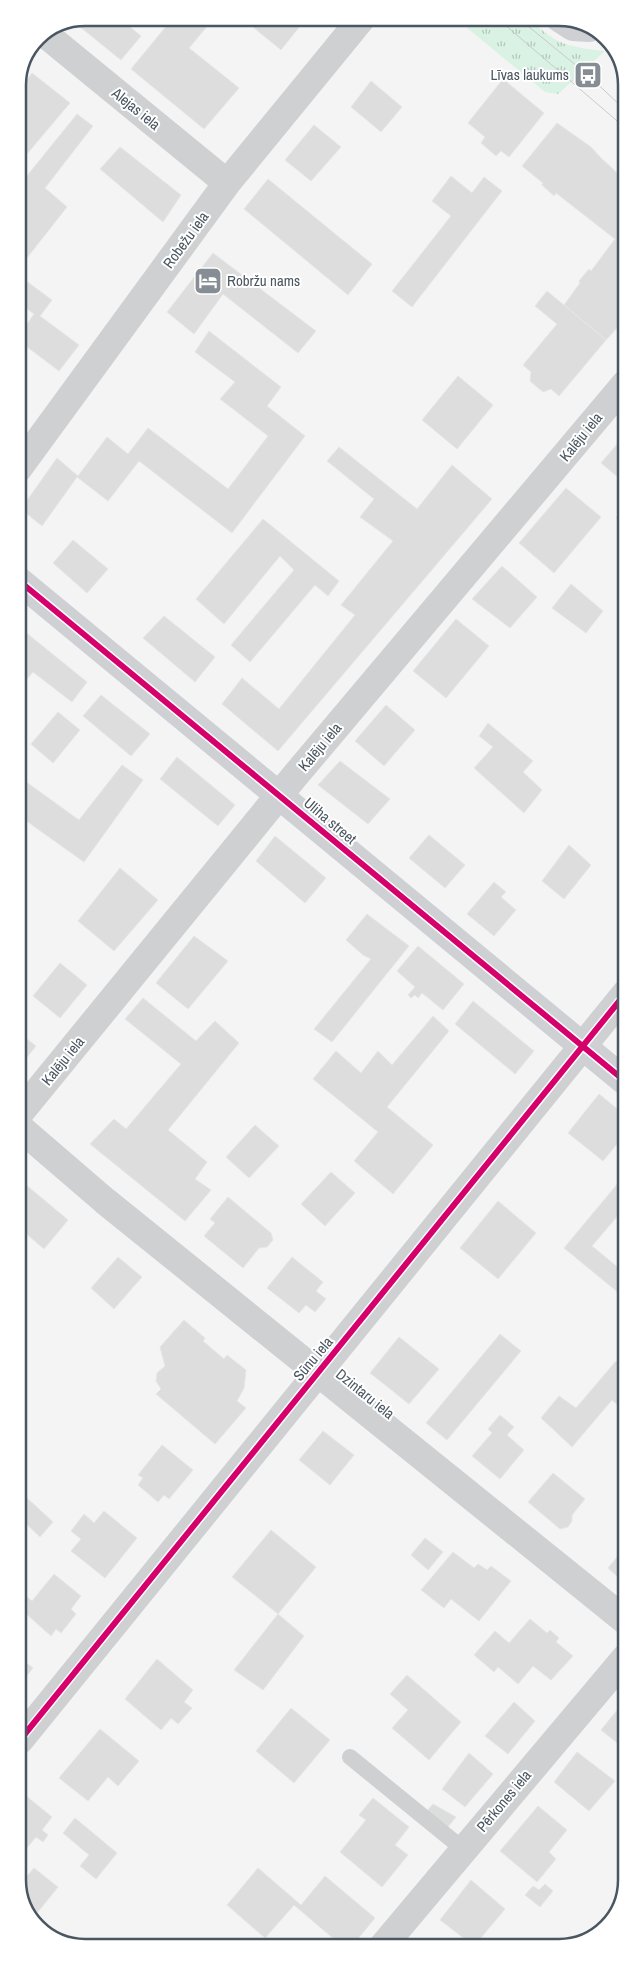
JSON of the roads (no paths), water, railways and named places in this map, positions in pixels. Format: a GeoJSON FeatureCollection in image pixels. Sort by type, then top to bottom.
{"type":"FeatureCollection","features":[{"type":"Feature","properties":{"kind":"main road","name":"Uliha street"},"geometry":{"type":"LineString","coordinates":[[26,587],[618,1075]]}},
{"type":"Feature","properties":{"kind":"street","name":"Robežu iela"},"geometry":{"type":"LineString","coordinates":[[26,458],[227,183],[355,26]]}},
{"type":"Feature","properties":{"kind":"street","name":"Alejas iela"},"geometry":{"type":"LineString","coordinates":[[50,38],[227,183]]}},
{"type":"Feature","properties":{"kind":"street","name":"Kalēju iela"},"geometry":{"type":"LineString","coordinates":[[26,1105],[280,796],[618,392]]}},
{"type":"Feature","properties":{"kind":"street","name":"Sūnu iela"},"geometry":{"type":"LineString","coordinates":[[26,1733],[618,1002]]}},
{"type":"Feature","properties":{"kind":"street","name":"Dzintaru iela"},"geometry":{"type":"LineString","coordinates":[[26,1133],[105,1201],[618,1615]]}},
{"type":"Feature","properties":{"kind":"street","name":"Pērkones iela"},"geometry":{"type":"LineString","coordinates":[[389,1939],[618,1666]]}},
{"type":"Feature","properties":{"kind":"lane"},"geometry":{"type":"LineString","coordinates":[[350,1757],[463,1849]]}},
{"type":"Feature","properties":{"kind":"tram line"},"geometry":{"type":"LineString","coordinates":[[506,26],[618,122]]}},
{"type":"Feature","properties":{"kind":"tram line"},"geometry":{"type":"LineString","coordinates":[[528,26],[588,75],[618,103]]}},
{"type":"Feature","properties":{"kind":"place","name":"Līvas laukums"},"geometry":{"type":"Point","coordinates":[588,75]}},
{"type":"Feature","properties":{"kind":"place","name":"Robržu nams"},"geometry":{"type":"Point","coordinates":[208,281]}}]}
